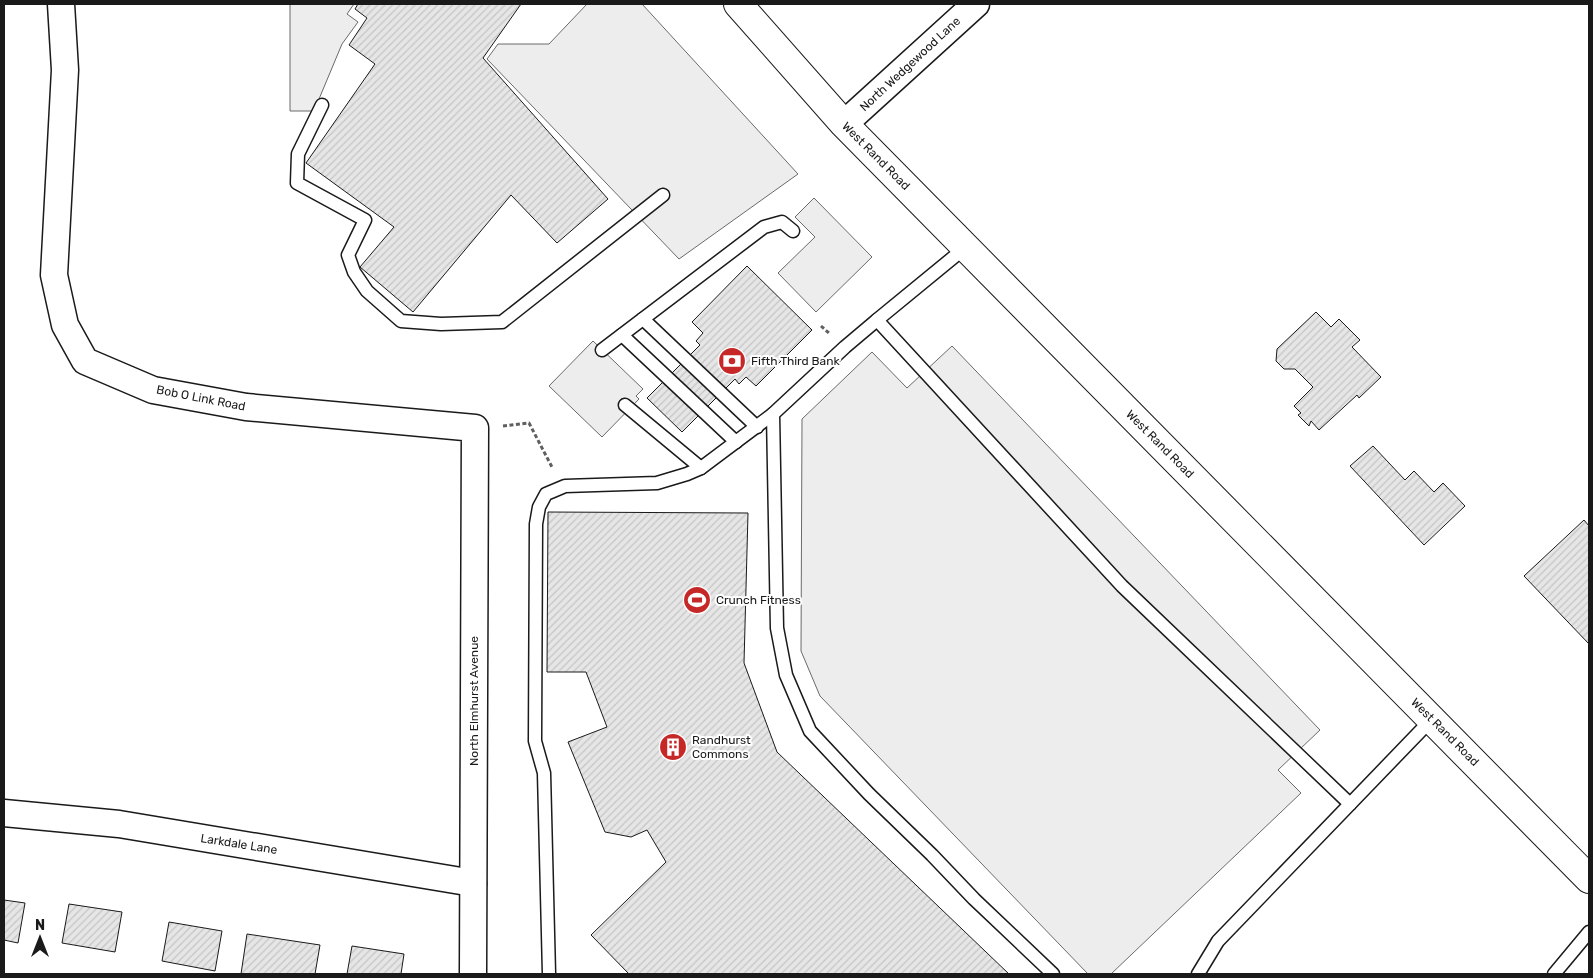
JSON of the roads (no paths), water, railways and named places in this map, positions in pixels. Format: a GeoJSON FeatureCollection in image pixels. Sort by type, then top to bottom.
{"type":"FeatureCollection","features":[{"type":"Feature","properties":{"kind":"main road","name":"West Rand Road"},"geometry":{"type":"LineString","coordinates":[[738,4],[844,124],[1589,879]]}},
{"type":"Feature","properties":{"kind":"street","name":"Bob O Link Road"},"geometry":{"type":"LineString","coordinates":[[61,4],[65,70],[54,275],[65,325],[85,361],[153,390],[246,407],[475,428]]}},
{"type":"Feature","properties":{"kind":"street","name":"North Wedgewood Lane"},"geometry":{"type":"LineString","coordinates":[[844,124],[976,4]]}},
{"type":"Feature","properties":{"kind":"street","name":"North Elmhurst Avenue"},"geometry":{"type":"LineString","coordinates":[[473,974],[475,428]]}},
{"type":"Feature","properties":{"kind":"street","name":"Larkdale Lane"},"geometry":{"type":"LineString","coordinates":[[4,813],[119,824],[473,883]]}},
{"type":"Feature","properties":{"kind":"lane"},"geometry":{"type":"LineString","coordinates":[[322,105],[298,154],[296,183],[365,220],[348,256],[354,272],[367,291],[401,321],[441,324],[502,322],[663,195]]}},
{"type":"Feature","properties":{"kind":"lane"},"geometry":{"type":"LineString","coordinates":[[602,350],[764,227],[782,222],[793,231]]}},
{"type":"Feature","properties":{"kind":"lane"},"geometry":{"type":"LineString","coordinates":[[549,974],[544,773],[535,741],[536,524],[539,507],[546,494],[565,486],[657,483],[701,468],[773,414],[845,347],[966,247]]}},
{"type":"Feature","properties":{"kind":"lane"},"geometry":{"type":"LineString","coordinates":[[643,318],[756,427]]}},
{"type":"Feature","properties":{"kind":"lane"},"geometry":{"type":"LineString","coordinates":[[877,320],[1122,586],[1350,804]]}},
{"type":"Feature","properties":{"kind":"lane"},"geometry":{"type":"LineString","coordinates":[[622,335],[736,442]]}},
{"type":"Feature","properties":{"kind":"lane"},"geometry":{"type":"LineString","coordinates":[[625,405],[701,468]]}},
{"type":"Feature","properties":{"kind":"lane"},"geometry":{"type":"LineString","coordinates":[[773,414],[777,628],[786,675],[810,732],[974,899],[1053,974]]}},
{"type":"Feature","properties":{"kind":"lane"},"geometry":{"type":"LineString","coordinates":[[1198,974],[1218,941],[1432,719]]}},
{"type":"Feature","properties":{"kind":"lane"},"geometry":{"type":"LineString","coordinates":[[1554,974],[1589,932]]}},
{"type":"Feature","properties":{"kind":"place","name":"Fifth Third Bank"},"geometry":{"type":"Point","coordinates":[732,361]}},
{"type":"Feature","properties":{"kind":"place","name":"Crunch Fitness"},"geometry":{"type":"Point","coordinates":[697,600]}},
{"type":"Feature","properties":{"kind":"place","name":"Randhurst Commons"},"geometry":{"type":"Point","coordinates":[673,747]}}]}
